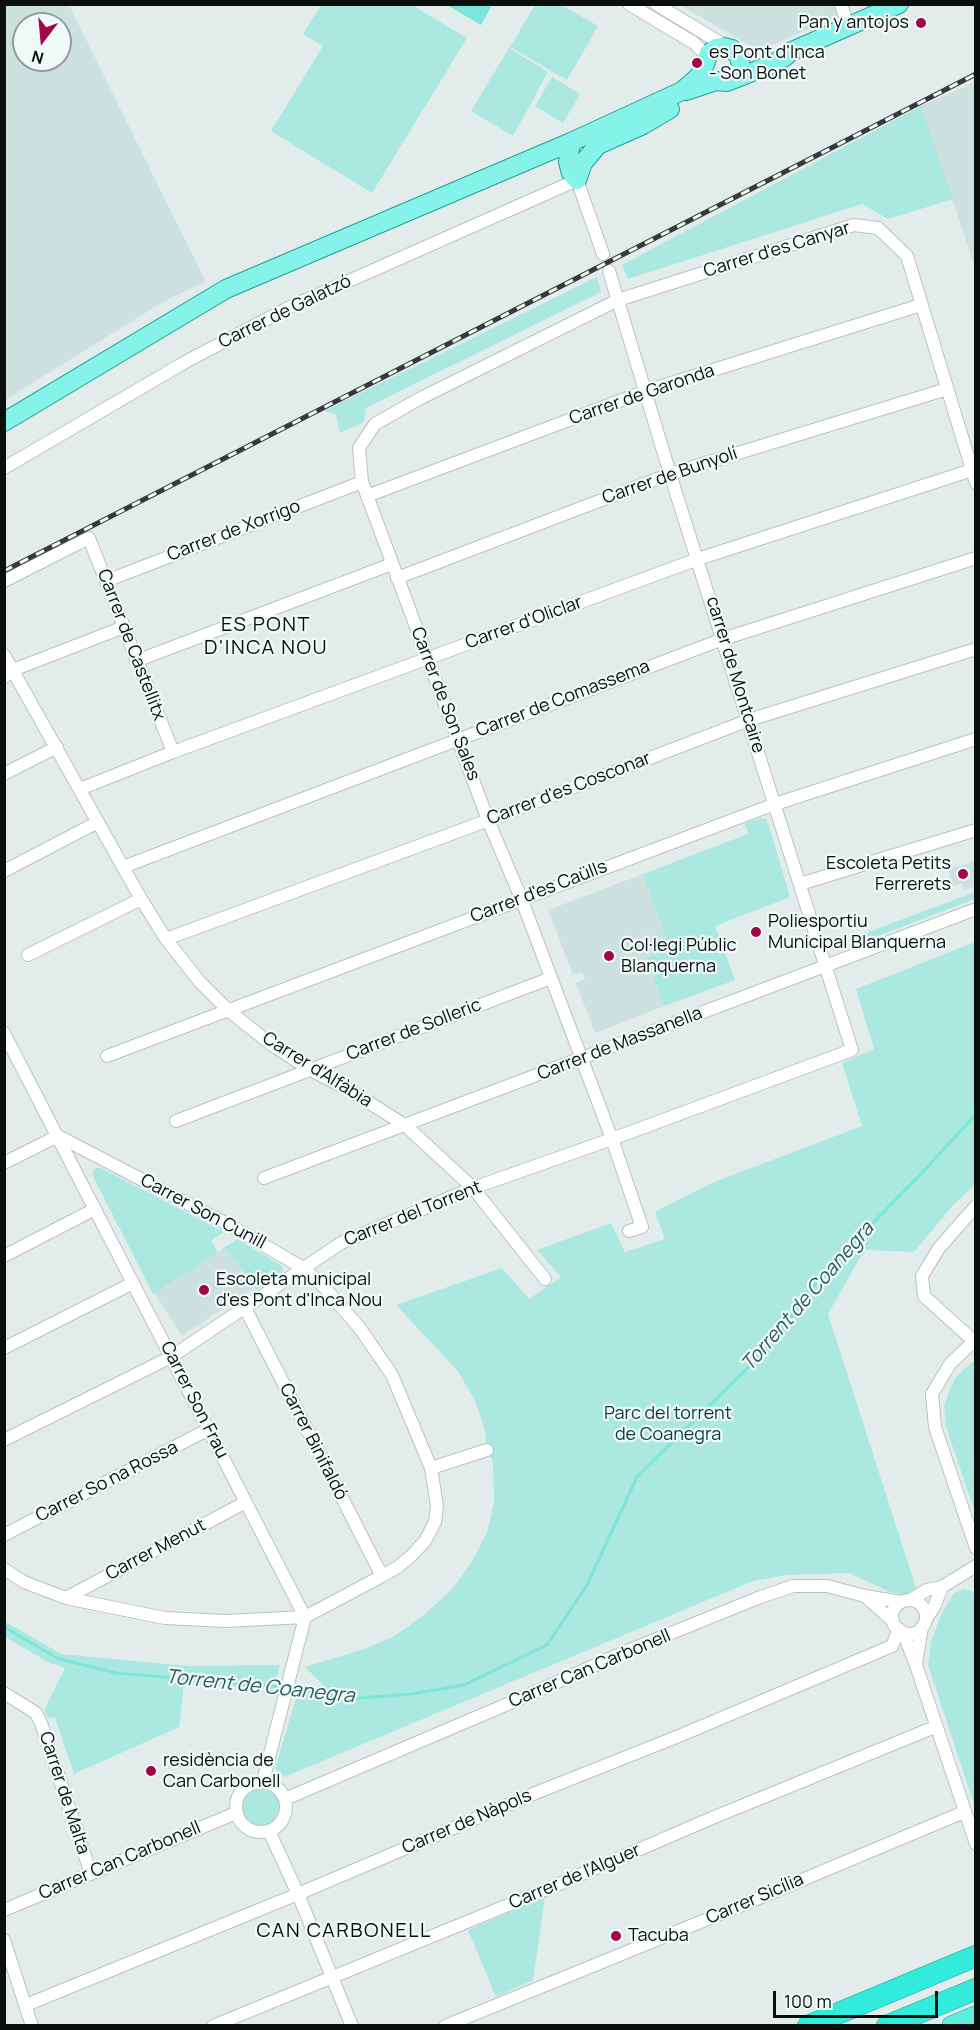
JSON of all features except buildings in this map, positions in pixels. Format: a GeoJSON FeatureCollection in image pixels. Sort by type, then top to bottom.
{"type":"FeatureCollection","features":[{"type":"Feature","properties":{"kind":"highway"},"geometry":{"type":"LineString","coordinates":[[808,2025],[975,1956]]}},
{"type":"Feature","properties":{"kind":"highway"},"geometry":{"type":"LineString","coordinates":[[887,2025],[975,1989]]}},
{"type":"Feature","properties":{"kind":"highway"},"geometry":{"type":"LineString","coordinates":[[952,2025],[975,2016]]}},
{"type":"Feature","properties":{"kind":"main road"},"geometry":{"type":"LineString","coordinates":[[4,422],[226,289],[571,142],[682,91],[691,85],[703,70],[709,53],[716,48],[732,50],[753,57],[790,52],[899,4]]}},
{"type":"Feature","properties":{"kind":"main road"},"geometry":{"type":"LineString","coordinates":[[574,176],[598,145],[724,81],[741,66],[732,50]]}},
{"type":"Feature","properties":{"kind":"main road"},"geometry":{"type":"LineString","coordinates":[[682,91],[724,81],[778,62],[790,52]]}},
{"type":"Feature","properties":{"kind":"main road"},"geometry":{"type":"LineString","coordinates":[[705,61],[709,75],[724,81]]}},
{"type":"Feature","properties":{"kind":"main road"},"geometry":{"type":"LineString","coordinates":[[571,142],[568,162],[574,176]]}},
{"type":"Feature","properties":{"kind":"main road"},"geometry":{"type":"LineString","coordinates":[[538,156],[558,163],[574,176]]}},
{"type":"Feature","properties":{"kind":"street"},"geometry":{"type":"LineString","coordinates":[[629,4],[694,43],[704,53],[705,61]]}},
{"type":"Feature","properties":{"kind":"street"},"geometry":{"type":"LineString","coordinates":[[657,4],[732,50]]}},
{"type":"Feature","properties":{"kind":"street"},"geometry":{"type":"LineString","coordinates":[[841,4],[848,27]]}},
{"type":"Feature","properties":{"kind":"street"},"geometry":{"type":"LineString","coordinates":[[574,176],[603,254]]}},
{"type":"Feature","properties":{"kind":"street","name":"Carrer de Galatzó"},"geometry":{"type":"LineString","coordinates":[[4,468],[187,361],[290,307],[574,176]]}},
{"type":"Feature","properties":{"kind":"street","name":"Carrer d'es Canyar"},"geometry":{"type":"LineString","coordinates":[[618,300],[854,225],[878,228],[907,256],[975,483]]}},
{"type":"Feature","properties":{"kind":"street","name":"carrer de Montcaire"},"geometry":{"type":"LineString","coordinates":[[609,271],[670,474],[852,1050]]}},
{"type":"Feature","properties":{"kind":"street","name":"Carrer de Son Sales"},"geometry":{"type":"LineString","coordinates":[[618,300],[419,399],[375,424],[359,448],[362,482],[367,496],[488,820],[521,898],[612,1139],[642,1227],[629,1231]]}},
{"type":"Feature","properties":{"kind":"street","name":"Carrer de Garonda"},"geometry":{"type":"LineString","coordinates":[[367,496],[646,392],[921,305]]}},
{"type":"Feature","properties":{"kind":"street","name":"Carrer de Bunyolí"},"geometry":{"type":"LineString","coordinates":[[398,578],[670,474],[947,388]]}},
{"type":"Feature","properties":{"kind":"street","name":"Carrer d'Oliclar"},"geometry":{"type":"LineString","coordinates":[[80,789],[172,752],[698,559],[972,470]]}},
{"type":"Feature","properties":{"kind":"street","name":"Carrer de Xorrigo"},"geometry":{"type":"LineString","coordinates":[[106,580],[362,482]]}},
{"type":"Feature","properties":{"kind":"street","name":"Carrer de Castellitx"},"geometry":{"type":"LineString","coordinates":[[4,581],[89,538],[172,752]]}},
{"type":"Feature","properties":{"kind":"street","name":"Carrer de Comassema"},"geometry":{"type":"LineString","coordinates":[[123,867],[723,639],[975,558]]}},
{"type":"Feature","properties":{"kind":"street"},"geometry":{"type":"LineString","coordinates":[[136,661],[392,564]]}},
{"type":"Feature","properties":{"kind":"street"},"geometry":{"type":"LineString","coordinates":[[9,674],[124,627]]}},
{"type":"Feature","properties":{"kind":"street","name":"Carrer d'es Cosconar"},"geometry":{"type":"LineString","coordinates":[[166,939],[488,820],[749,720],[975,649]]}},
{"type":"Feature","properties":{"kind":"street","name":"Carrer d'Alfàbia"},"geometry":{"type":"LineString","coordinates":[[4,655],[9,674],[57,747],[141,899],[166,939],[199,981],[228,1010],[272,1045],[406,1126],[472,1188],[545,1279]]}},
{"type":"Feature","properties":{"kind":"street","name":"Carrer d'es Caülls"},"geometry":{"type":"LineString","coordinates":[[107,1056],[775,804],[975,739]]}},
{"type":"Feature","properties":{"kind":"street"},"geometry":{"type":"LineString","coordinates":[[4,774],[57,747]]}},
{"type":"Feature","properties":{"kind":"street"},"geometry":{"type":"LineString","coordinates":[[4,871],[98,822]]}},
{"type":"Feature","properties":{"kind":"street"},"geometry":{"type":"LineString","coordinates":[[800,884],[975,830]]}},
{"type":"Feature","properties":{"kind":"street"},"geometry":{"type":"LineString","coordinates":[[28,955],[141,899]]}},
{"type":"Feature","properties":{"kind":"street","name":"Carrer de Massanella"},"geometry":{"type":"LineString","coordinates":[[264,1178],[975,909]]}},
{"type":"Feature","properties":{"kind":"street","name":"Carrer de Solleric"},"geometry":{"type":"LineString","coordinates":[[176,1121],[551,978]]}},
{"type":"Feature","properties":{"kind":"street","name":"Carrer Son Frau"},"geometry":{"type":"LineString","coordinates":[[4,1033],[306,1617]]}},
{"type":"Feature","properties":{"kind":"street","name":"Carrer del Torrent"},"geometry":{"type":"LineString","coordinates":[[4,1440],[171,1357],[341,1243],[472,1188],[852,1050]]}},
{"type":"Feature","properties":{"kind":"street"},"geometry":{"type":"LineString","coordinates":[[4,1163],[58,1136]]}},
{"type":"Feature","properties":{"kind":"street","name":"Carrer Son Cunill"},"geometry":{"type":"LineString","coordinates":[[4,1569],[24,1582],[66,1598],[165,1618],[225,1621],[306,1617],[398,1567],[425,1540],[435,1522],[436,1492],[431,1467],[405,1402],[374,1348],[343,1308],[303,1268],[231,1226],[58,1136]]}},
{"type":"Feature","properties":{"kind":"street"},"geometry":{"type":"LineString","coordinates":[[975,1206],[939,1248],[922,1276],[924,1296],[975,1341],[951,1364],[932,1394],[935,1427],[975,1548]]}},
{"type":"Feature","properties":{"kind":"street"},"geometry":{"type":"LineString","coordinates":[[4,1256],[95,1209]]}},
{"type":"Feature","properties":{"kind":"street"},"geometry":{"type":"LineString","coordinates":[[4,1348],[133,1283]]}},
{"type":"Feature","properties":{"kind":"street","name":"Carrer Binifaldó"},"geometry":{"type":"LineString","coordinates":[[244,1308],[382,1576]]}},
{"type":"Feature","properties":{"kind":"street","name":"Carrer So na Rossa"},"geometry":{"type":"LineString","coordinates":[[4,1535],[209,1429]]}},
{"type":"Feature","properties":{"kind":"street"},"geometry":{"type":"LineString","coordinates":[[431,1467],[487,1450]]}},
{"type":"Feature","properties":{"kind":"street","name":"Carrer Menut"},"geometry":{"type":"LineString","coordinates":[[66,1598],[246,1502]]}},
{"type":"Feature","properties":{"kind":"street"},"geometry":{"type":"LineString","coordinates":[[975,1566],[942,1587],[927,1590],[905,1601],[893,1612],[916,1665],[975,1844]]}},
{"type":"Feature","properties":{"kind":"street","name":"Carrer Can Carbonell"},"geometry":{"type":"LineString","coordinates":[[285,1799],[627,1652],[793,1586],[827,1586],[865,1596],[898,1628]]}},
{"type":"Feature","properties":{"kind":"street"},"geometry":{"type":"LineString","coordinates":[[898,1628],[912,1633],[924,1623],[942,1587]]}},
{"type":"Feature","properties":{"kind":"street"},"geometry":{"type":"LineString","coordinates":[[865,1596],[905,1601],[922,1606],[924,1623],[916,1665]]}},
{"type":"Feature","properties":{"kind":"street"},"geometry":{"type":"LineString","coordinates":[[263,1781],[306,1617]]}},
{"type":"Feature","properties":{"kind":"street","name":"Carrer de Nàpols"},"geometry":{"type":"LineString","coordinates":[[26,2005],[892,1646],[898,1628]]}},
{"type":"Feature","properties":{"kind":"street","name":"Carrer de Malta"},"geometry":{"type":"LineString","coordinates":[[4,1693],[36,1713],[41,1723],[91,1874]]}},
{"type":"Feature","properties":{"kind":"street","name":"Carrer de l'Alguer"},"geometry":{"type":"LineString","coordinates":[[213,2025],[935,1727]]}},
{"type":"Feature","properties":{"kind":"street"},"geometry":{"type":"LineString","coordinates":[[263,1781],[277,1786],[285,1799],[287,1807],[282,1822],[269,1831],[252,1831],[239,1820],[236,1813],[237,1797],[241,1790],[255,1782],[263,1781]]}},
{"type":"Feature","properties":{"kind":"street","name":"Carrer Sicília"},"geometry":{"type":"LineString","coordinates":[[445,2025],[964,1812]]}},
{"type":"Feature","properties":{"kind":"street","name":"Carrer Can Carbonell"},"geometry":{"type":"LineString","coordinates":[[4,1910],[236,1813]]}},
{"type":"Feature","properties":{"kind":"street"},"geometry":{"type":"LineString","coordinates":[[269,1831],[298,1894],[352,2025]]}},
{"type":"Feature","properties":{"kind":"street"},"geometry":{"type":"LineString","coordinates":[[4,1940],[32,2025]]}},
{"type":"Feature","properties":{"kind":"shaded area"},"geometry":{"type":"Polygon","coordinates":[[[5,4],[69,5],[206,282],[168,299],[5,400],[5,4]]]}},
{"type":"Feature","properties":{"kind":"shaded area"},"geometry":{"type":"Polygon","coordinates":[[[492,4],[481,25],[447,5],[492,4]]]}},
{"type":"Feature","properties":{"kind":"shaded area"},"geometry":{"type":"Polygon","coordinates":[[[680,5],[834,5],[839,16],[759,51],[680,5]]]}},
{"type":"Feature","properties":{"kind":"shaded area"},"geometry":{"type":"Polygon","coordinates":[[[975,82],[975,267],[921,106],[975,82]]]}},
{"type":"Feature","properties":{"kind":"shaded area","name":"Escoleta Petits Ferrerets"},"geometry":{"type":"Polygon","coordinates":[[[975,861],[975,886],[964,890],[962,883],[953,886],[948,869],[975,861]]]}},
{"type":"Feature","properties":{"kind":"shaded area","name":"Col·legi Públic Blanquerna"},"geometry":{"type":"Polygon","coordinates":[[[643,874],[670,946],[646,958],[664,1006],[595,1033],[576,983],[585,979],[582,972],[573,975],[548,910],[643,874]]]}},
{"type":"Feature","properties":{"kind":"shaded area","name":"Escoleta municipal d'es Pont d'Inca Nou"},"geometry":{"type":"Polygon","coordinates":[[[225,1247],[254,1288],[182,1336],[154,1293],[225,1247]]]}},
{"type":"Feature","properties":{"kind":"green space"},"geometry":{"type":"Polygon","coordinates":[[[321,5],[412,5],[467,38],[372,193],[271,131],[323,46],[303,34],[321,5]]]}},
{"type":"Feature","properties":{"kind":"green space"},"geometry":{"type":"Polygon","coordinates":[[[535,5],[561,5],[598,26],[567,80],[510,47],[535,5]]]}},
{"type":"Feature","properties":{"kind":"green space"},"geometry":{"type":"Polygon","coordinates":[[[509,48],[548,72],[513,136],[471,111],[509,48]]]}},
{"type":"Feature","properties":{"kind":"green space"},"geometry":{"type":"Polygon","coordinates":[[[552,77],[580,94],[563,123],[535,106],[552,77]]]}},
{"type":"Feature","properties":{"kind":"green space"},"geometry":{"type":"Polygon","coordinates":[[[921,106],[953,199],[888,219],[862,204],[628,279],[622,265],[921,106]]]}},
{"type":"Feature","properties":{"kind":"green space"},"geometry":{"type":"Polygon","coordinates":[[[597,277],[601,292],[366,408],[364,422],[340,433],[336,414],[324,411],[597,277]]]}},
{"type":"Feature","properties":{"kind":"green space"},"geometry":{"type":"Polygon","coordinates":[[[761,818],[766,819],[769,826],[790,897],[715,926],[735,980],[664,1006],[646,958],[669,945],[643,874],[748,834],[745,823],[761,818]]]}},
{"type":"Feature","properties":{"kind":"green space"},"geometry":{"type":"Polygon","coordinates":[[[975,892],[975,899],[857,944],[855,937],[975,892]]]}},
{"type":"Feature","properties":{"kind":"green space","name":"Parc del torrent de Coanegra"},"geometry":{"type":"Polygon","coordinates":[[[975,942],[975,1185],[953,1205],[914,1252],[866,1250],[828,1314],[919,1597],[890,1592],[849,1573],[787,1575],[753,1581],[284,1777],[275,1769],[296,1698],[326,1688],[305,1667],[364,1649],[393,1637],[424,1615],[452,1589],[471,1563],[487,1533],[494,1503],[493,1462],[487,1450],[485,1430],[475,1401],[458,1371],[396,1305],[502,1268],[529,1299],[561,1277],[537,1250],[611,1223],[625,1252],[665,1239],[655,1212],[712,1183],[862,1126],[842,1063],[874,1049],[856,989],[975,942]]]}},
{"type":"Feature","properties":{"kind":"green space"},"geometry":{"type":"Polygon","coordinates":[[[101,1168],[224,1232],[211,1241],[218,1252],[153,1294],[93,1176],[93,1170],[101,1168]]]}},
{"type":"Feature","properties":{"kind":"green space"},"geometry":{"type":"Polygon","coordinates":[[[237,1239],[281,1265],[282,1273],[256,1290],[225,1247],[237,1239]]]}},
{"type":"Feature","properties":{"kind":"green space"},"geometry":{"type":"Polygon","coordinates":[[[972,1362],[976,1363],[975,1512],[946,1427],[944,1405],[955,1378],[972,1362]]]}},
{"type":"Feature","properties":{"kind":"green space"},"geometry":{"type":"Polygon","coordinates":[[[965,1589],[976,1596],[975,1807],[928,1665],[931,1641],[942,1613],[954,1593],[965,1589]]]}},
{"type":"Feature","properties":{"kind":"green space"},"geometry":{"type":"Polygon","coordinates":[[[4,1621],[61,1654],[187,1666],[280,1665],[273,1690],[184,1684],[179,1727],[74,1774],[55,1717],[48,1718],[44,1710],[65,1668],[50,1663],[5,1637],[4,1621]]]}},
{"type":"Feature","properties":{"kind":"green space"},"geometry":{"type":"Polygon","coordinates":[[[261,1786],[275,1792],[281,1806],[275,1820],[261,1826],[247,1820],[241,1806],[247,1792],[261,1786]]]}},
{"type":"Feature","properties":{"kind":"green space"},"geometry":{"type":"Polygon","coordinates":[[[545,1897],[533,1980],[496,1997],[468,1930],[545,1897]]]}},
{"type":"Feature","properties":{"kind":"waterway","name":"Torrent de Coanegra"},"geometry":{"type":"LineString","coordinates":[[289,1688],[346,1699],[411,1694],[464,1685],[547,1645],[587,1585],[637,1477],[773,1343],[808,1292],[976,1114]]}},
{"type":"Feature","properties":{"kind":"waterway","name":"Torrent de Coanegra"},"geometry":{"type":"LineString","coordinates":[[4,1627],[59,1659],[117,1673],[283,1687]]}},
{"type":"Feature","properties":{"kind":"railway"},"geometry":{"type":"LineString","coordinates":[[4,571],[976,74]]}},
{"type":"Feature","properties":{"kind":"place","name":"Pan y antojos"},"geometry":{"type":"Point","coordinates":[921,23]}},
{"type":"Feature","properties":{"kind":"place","name":"es Pont d'Inca - Son Bonet"},"geometry":{"type":"Point","coordinates":[697,63]}},
{"type":"Feature","properties":{"kind":"place","name":"Escoleta Petits Ferrerets"},"geometry":{"type":"Point","coordinates":[963,874]}},
{"type":"Feature","properties":{"kind":"place","name":"Poliesportiu Municipal Blanquerna"},"geometry":{"type":"Point","coordinates":[756,932]}},
{"type":"Feature","properties":{"kind":"place","name":"Col·legi Públic Blanquerna"},"geometry":{"type":"Point","coordinates":[609,956]}},
{"type":"Feature","properties":{"kind":"place","name":"Escoleta municipal d'es Pont d'Inca Nou"},"geometry":{"type":"Point","coordinates":[204,1290]}},
{"type":"Feature","properties":{"kind":"place","name":"residència de Can Carbonell"},"geometry":{"type":"Point","coordinates":[151,1771]}},
{"type":"Feature","properties":{"kind":"place","name":"Tacuba"},"geometry":{"type":"Point","coordinates":[616,1936]}},
{"type":"Feature","properties":{"kind":"district","name":"ES PONT D'INCA NOU"},"geometry":{"type":"Point","coordinates":[266,636]}},
{"type":"Feature","properties":{"kind":"district","name":"CAN CARBONELL"},"geometry":{"type":"Point","coordinates":[344,1931]}}]}
